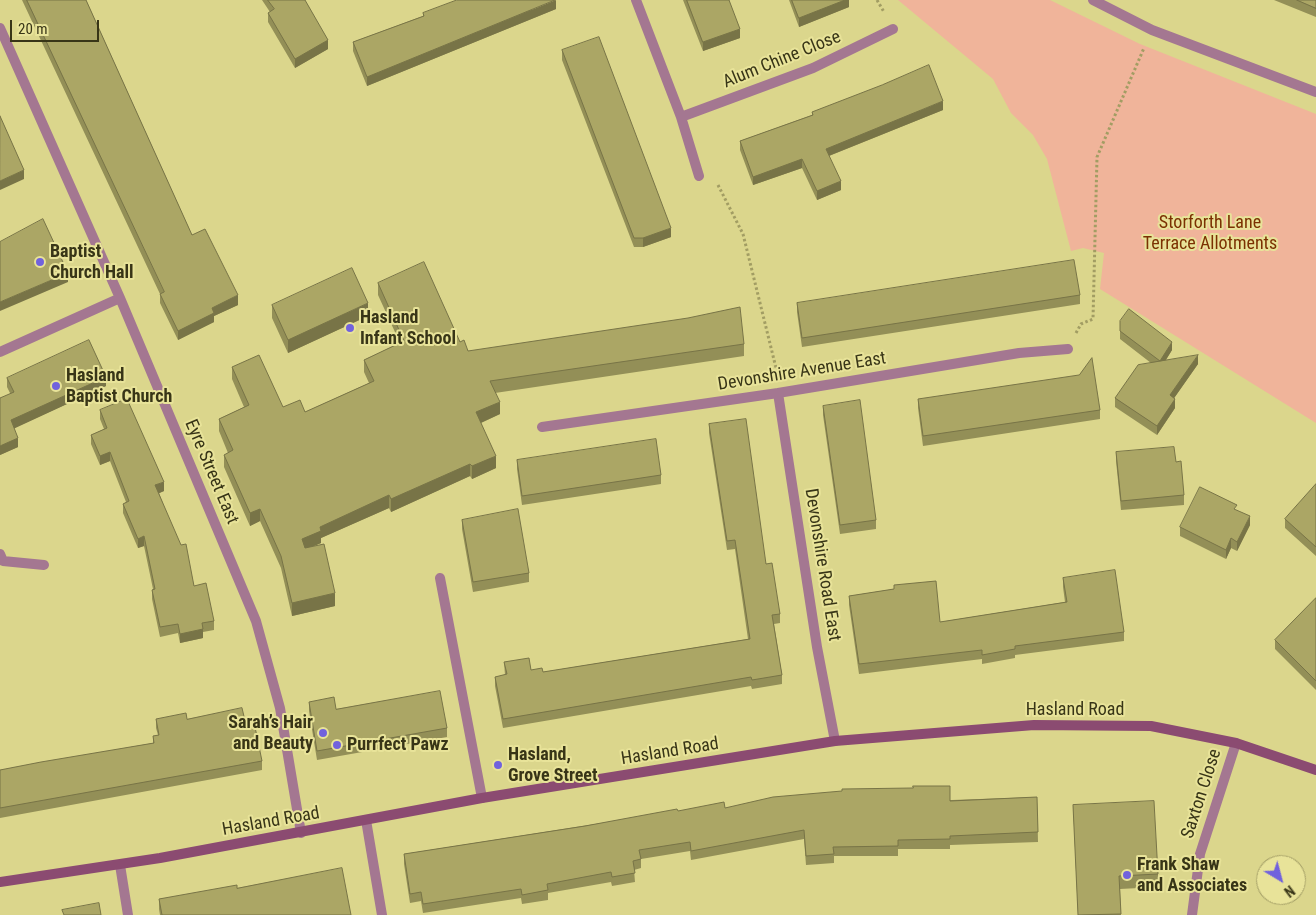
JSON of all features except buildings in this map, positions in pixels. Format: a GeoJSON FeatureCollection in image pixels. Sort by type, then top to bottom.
{"type":"FeatureCollection","features":[{"type":"Feature","properties":{"kind":"main road","name":"Hasland Road"},"geometry":{"type":"LineString","coordinates":[[0,882],[120,865],[482,798],[835,742],[1034,725],[1151,726],[1236,742],[1316,770]]}},
{"type":"Feature","properties":{"kind":"street"},"geometry":{"type":"LineString","coordinates":[[636,0],[681,117],[699,176]]}},
{"type":"Feature","properties":{"kind":"street"},"geometry":{"type":"LineString","coordinates":[[1093,0],[1152,30],[1316,92]]}},
{"type":"Feature","properties":{"kind":"street","name":"Eyre Street East"},"geometry":{"type":"LineString","coordinates":[[0,28],[120,298],[256,621],[280,708],[301,833]]}},
{"type":"Feature","properties":{"kind":"street","name":"Alum Chine Close"},"geometry":{"type":"LineString","coordinates":[[681,117],[813,68],[893,29]]}},
{"type":"Feature","properties":{"kind":"street"},"geometry":{"type":"LineString","coordinates":[[0,352],[120,298]]}},
{"type":"Feature","properties":{"kind":"street","name":"Devonshire Avenue East"},"geometry":{"type":"LineString","coordinates":[[542,427],[778,393],[1019,353],[1068,348]]}},
{"type":"Feature","properties":{"kind":"street","name":"Devonshire Road East"},"geometry":{"type":"LineString","coordinates":[[778,393],[835,742]]}},
{"type":"Feature","properties":{"kind":"street"},"geometry":{"type":"LineString","coordinates":[[0,554],[3,561],[44,565]]}},
{"type":"Feature","properties":{"kind":"street"},"geometry":{"type":"LineString","coordinates":[[440,578],[482,798]]}},
{"type":"Feature","properties":{"kind":"street","name":"Saxton Close"},"geometry":{"type":"LineString","coordinates":[[1192,915],[1200,854],[1236,742]]}},
{"type":"Feature","properties":{"kind":"street"},"geometry":{"type":"LineString","coordinates":[[366,820],[382,915]]}},
{"type":"Feature","properties":{"kind":"street"},"geometry":{"type":"LineString","coordinates":[[120,865],[128,915]]}},
{"type":"Feature","properties":{"kind":"path"},"geometry":{"type":"LineString","coordinates":[[1068,348],[1081,324],[1093,319],[1097,157],[1152,30]]}},
{"type":"Feature","properties":{"kind":"path"},"geometry":{"type":"LineString","coordinates":[[699,176],[720,186],[743,234],[776,365],[778,393]]}},
{"type":"Feature","properties":{"kind":"green space","name":"Storforth Lane Terrace Allotments"},"geometry":{"type":"Polygon","coordinates":[[[898,0],[1050,0],[1140,44],[1316,114],[1316,423],[1100,289],[1104,253],[1083,248],[1071,251],[1047,159],[1033,135],[1011,113],[993,79],[898,0]]]}},
{"type":"Feature","properties":{"kind":"place","name":"Baptist Church Hall"},"geometry":{"type":"Point","coordinates":[40,262]}},
{"type":"Feature","properties":{"kind":"place","name":"Hasland Infant School"},"geometry":{"type":"Point","coordinates":[350,328]}},
{"type":"Feature","properties":{"kind":"place","name":"Hasland Baptist Church"},"geometry":{"type":"Point","coordinates":[56,386]}},
{"type":"Feature","properties":{"kind":"place","name":"Sarah’s Hair and Beauty"},"geometry":{"type":"Point","coordinates":[323,733]}},
{"type":"Feature","properties":{"kind":"place","name":"Purrfect Pawz"},"geometry":{"type":"Point","coordinates":[337,745]}},
{"type":"Feature","properties":{"kind":"place","name":"Hasland, Grove Street"},"geometry":{"type":"Point","coordinates":[498,765]}},
{"type":"Feature","properties":{"kind":"place","name":"Frank Shaw and Associates"},"geometry":{"type":"Point","coordinates":[1127,875]}}]}
